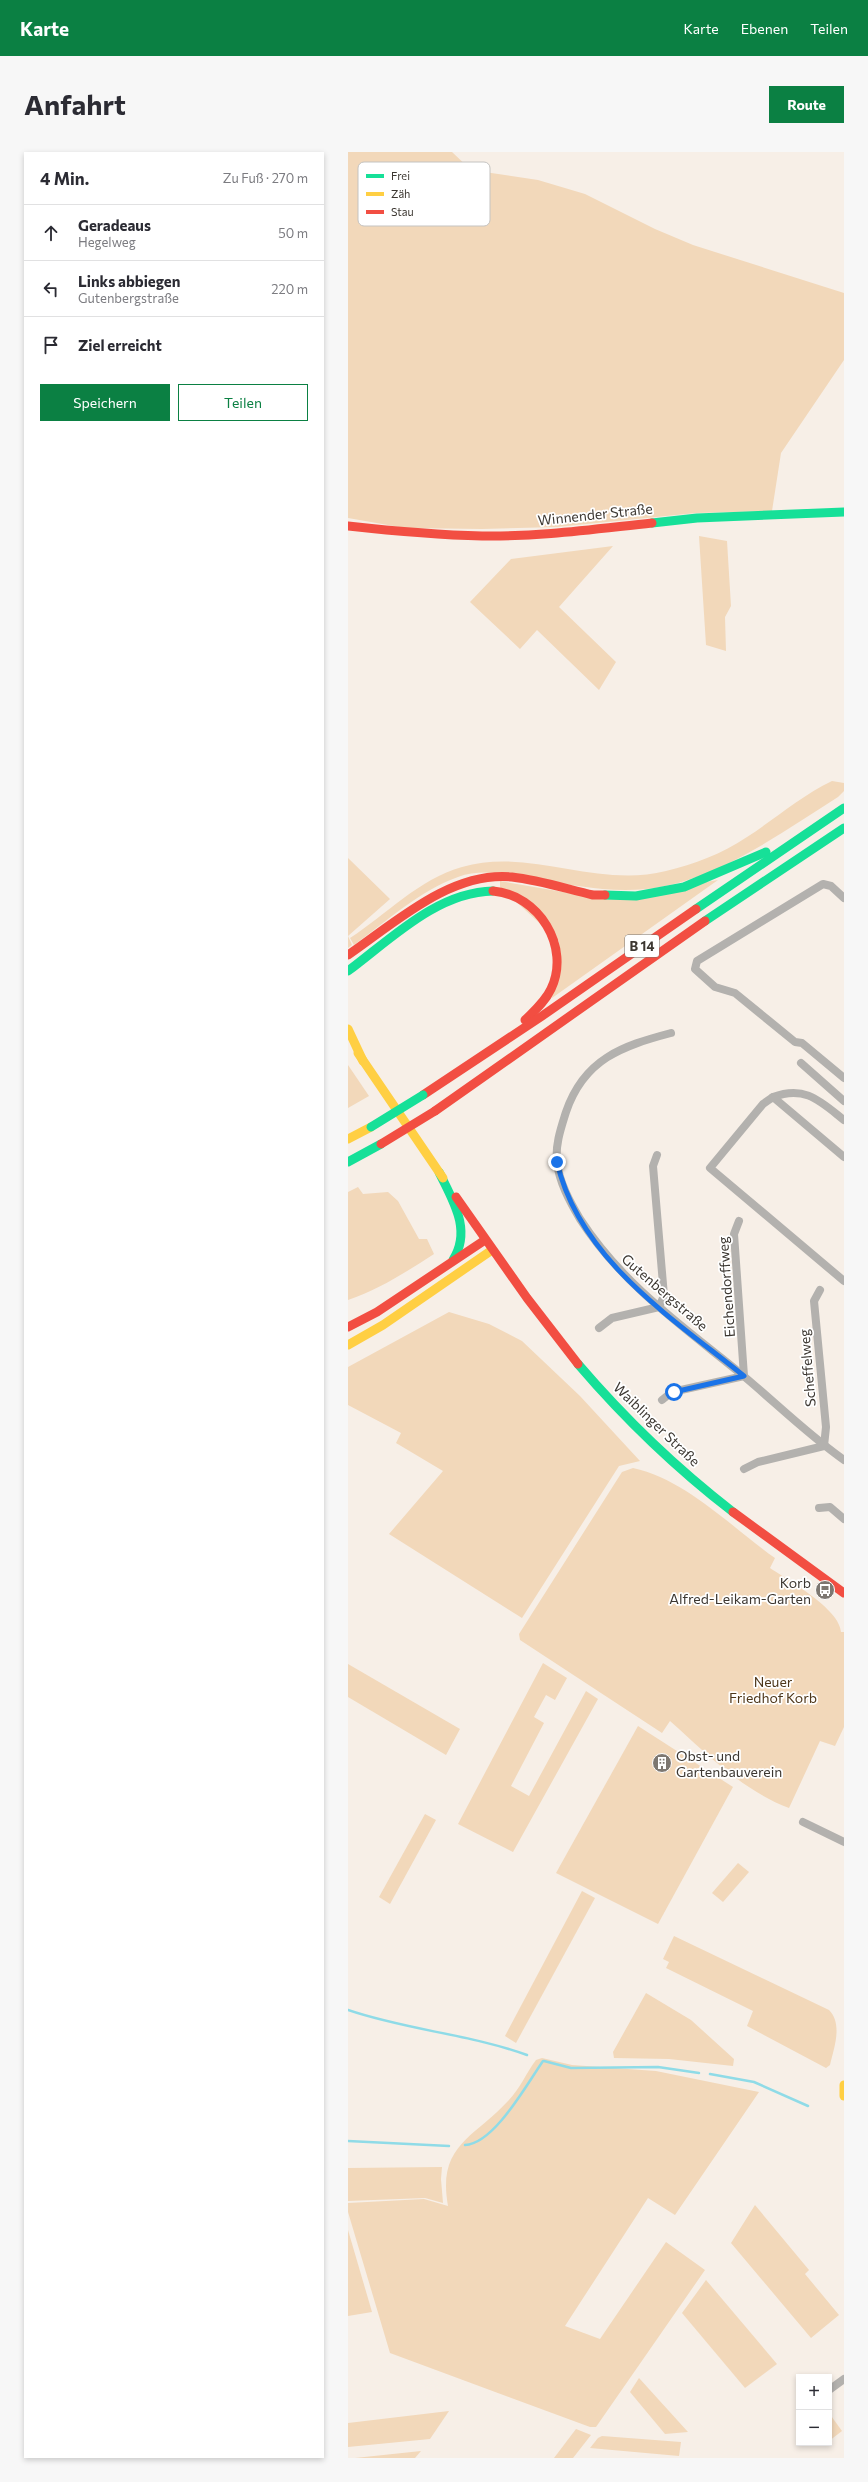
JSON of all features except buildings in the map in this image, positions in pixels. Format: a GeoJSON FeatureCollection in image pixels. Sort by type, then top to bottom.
{"type":"FeatureCollection","features":[{"type":"Feature","properties":{"kind":"main road","name":"Winnender Straße"},"geometry":{"type":"LineString","coordinates":[[348,526],[406,533],[483,536],[557,533],[697,518],[844,512]]}},
{"type":"Feature","properties":{"kind":"main road","name":"B 14"},"geometry":{"type":"LineString","coordinates":[[348,1139],[423,1095],[599,978],[780,850],[844,808]]}},
{"type":"Feature","properties":{"kind":"main road","name":"B 14"},"geometry":{"type":"LineString","coordinates":[[348,1162],[435,1111],[745,893],[844,828]]}},
{"type":"Feature","properties":{"kind":"main road"},"geometry":{"type":"LineString","coordinates":[[348,955],[443,890],[476,879],[512,877],[593,895],[636,896],[684,887],[734,867],[762,852],[780,850]]}},
{"type":"Feature","properties":{"kind":"main road"},"geometry":{"type":"LineString","coordinates":[[348,971],[451,899],[465,894],[488,890],[511,894],[533,906],[548,924],[554,937],[557,962],[552,985],[545,998],[512,1030],[504,1041]]}},
{"type":"Feature","properties":{"kind":"main road"},"geometry":{"type":"LineString","coordinates":[[348,1029],[363,1061]]}},
{"type":"Feature","properties":{"kind":"main road"},"geometry":{"type":"LineString","coordinates":[[348,1039],[439,1172],[463,1232],[462,1246],[451,1263]]}},
{"type":"Feature","properties":{"kind":"main road","name":"Waiblinger Straße"},"geometry":{"type":"LineString","coordinates":[[439,1172],[492,1250],[559,1341],[642,1433],[726,1508],[844,1593]]}},
{"type":"Feature","properties":{"kind":"main road"},"geometry":{"type":"LineString","coordinates":[[348,1327],[377,1312],[485,1240]]}},
{"type":"Feature","properties":{"kind":"main road"},"geometry":{"type":"LineString","coordinates":[[348,1345],[383,1325],[492,1250]]}},
{"type":"Feature","properties":{"kind":"main road"},"geometry":{"type":"LineString","coordinates":[[844,2085],[844,2096]]}},
{"type":"Feature","properties":{"kind":"street"},"geometry":{"type":"LineString","coordinates":[[844,898],[831,886],[823,884],[697,961],[695,969],[715,987],[735,992],[795,1042],[802,1043],[844,1078]]}},
{"type":"Feature","properties":{"kind":"street","name":"Gutenbergstraße"},"geometry":{"type":"LineString","coordinates":[[670,1033],[634,1042],[612,1052],[595,1065],[583,1080],[568,1106],[557,1146],[557,1162],[560,1176],[573,1208],[611,1262],[627,1279],[744,1376],[824,1446],[844,1460]]}},
{"type":"Feature","properties":{"kind":"street"},"geometry":{"type":"LineString","coordinates":[[801,1064],[844,1101]]}},
{"type":"Feature","properties":{"kind":"street"},"geometry":{"type":"LineString","coordinates":[[844,1120],[814,1096],[794,1092],[773,1097],[763,1104],[710,1168],[844,1281]]}},
{"type":"Feature","properties":{"kind":"street"},"geometry":{"type":"LineString","coordinates":[[773,1097],[844,1157]]}},
{"type":"Feature","properties":{"kind":"street"},"geometry":{"type":"LineString","coordinates":[[599,1328],[612,1318],[659,1307],[664,1296],[653,1166],[656,1155]]}},
{"type":"Feature","properties":{"kind":"street","name":"Eichendorffweg"},"geometry":{"type":"LineString","coordinates":[[739,1221],[734,1234],[744,1376]]}},
{"type":"Feature","properties":{"kind":"street","name":"Scheffelweg"},"geometry":{"type":"LineString","coordinates":[[820,1290],[814,1301],[826,1427],[824,1446]]}},
{"type":"Feature","properties":{"kind":"street"},"geometry":{"type":"LineString","coordinates":[[662,1400],[672,1392],[744,1376]]}},
{"type":"Feature","properties":{"kind":"street"},"geometry":{"type":"LineString","coordinates":[[744,1469],[758,1462],[824,1446]]}},
{"type":"Feature","properties":{"kind":"street"},"geometry":{"type":"LineString","coordinates":[[819,1508],[830,1507],[844,1519]]}},
{"type":"Feature","properties":{"kind":"street"},"geometry":{"type":"LineString","coordinates":[[803,1822],[844,1842]]}},
{"type":"Feature","properties":{"kind":"street"},"geometry":{"type":"LineString","coordinates":[[832,2388],[844,2379]]}},
{"type":"Feature","properties":{"kind":"green space"},"geometry":{"type":"Polygon","coordinates":[[[348,152],[452,152],[463,162],[358,162],[358,226],[490,226],[490,173],[538,180],[585,194],[655,229],[693,245],[844,293],[844,360],[781,453],[772,511],[696,513],[557,527],[482,529],[405,528],[348,518],[348,152]]]}},
{"type":"Feature","properties":{"kind":"green space"},"geometry":{"type":"Polygon","coordinates":[[[699,536],[727,541],[731,606],[725,617],[726,651],[706,645],[699,536]]]}},
{"type":"Feature","properties":{"kind":"green space"},"geometry":{"type":"Polygon","coordinates":[[[613,546],[559,607],[616,662],[599,690],[537,630],[520,649],[470,602],[511,559],[613,546]]]}},
{"type":"Feature","properties":{"kind":"green space"},"geometry":{"type":"Polygon","coordinates":[[[832,781],[844,783],[844,791],[838,797],[746,854],[697,877],[672,885],[646,889],[618,890],[577,886],[496,873],[467,874],[444,883],[417,898],[354,945],[350,938],[417,888],[446,873],[462,867],[487,862],[513,862],[615,875],[640,875],[666,871],[687,865],[708,858],[737,843],[799,801],[832,781]]]}},
{"type":"Feature","properties":{"kind":"green space"},"geometry":{"type":"Polygon","coordinates":[[[348,858],[390,899],[348,936],[348,858]]]}},
{"type":"Feature","properties":{"kind":"green space"},"geometry":{"type":"Polygon","coordinates":[[[718,880],[552,998],[559,941],[500,887],[500,881],[604,899],[718,880]]]}},
{"type":"Feature","properties":{"kind":"green space"},"geometry":{"type":"Polygon","coordinates":[[[348,936],[352,945],[348,948],[348,936]]]}},
{"type":"Feature","properties":{"kind":"green space"},"geometry":{"type":"Polygon","coordinates":[[[348,1065],[369,1096],[348,1108],[348,1065]]]}},
{"type":"Feature","properties":{"kind":"green space"},"geometry":{"type":"Polygon","coordinates":[[[358,1187],[363,1194],[388,1192],[398,1201],[419,1239],[427,1239],[434,1254],[403,1274],[360,1296],[348,1300],[348,1192],[358,1187]]]}},
{"type":"Feature","properties":{"kind":"green space"},"geometry":{"type":"Polygon","coordinates":[[[449,1312],[489,1324],[522,1341],[580,1396],[640,1461],[619,1466],[522,1618],[389,1534],[443,1471],[396,1443],[401,1433],[348,1405],[348,1367],[449,1312]]]}},
{"type":"Feature","properties":{"kind":"green space","name":"Neuer Friedhof Korb"},"geometry":{"type":"Polygon","coordinates":[[[633,1468],[653,1474],[672,1483],[708,1506],[725,1519],[775,1558],[770,1568],[800,1587],[823,1605],[838,1623],[841,1632],[844,1632],[844,1727],[835,1746],[820,1741],[789,1808],[740,1781],[670,1721],[662,1733],[520,1640],[519,1634],[622,1472],[633,1468]]]}},
{"type":"Feature","properties":{"kind":"green space"},"geometry":{"type":"Polygon","coordinates":[[[543,1663],[567,1678],[555,1700],[546,1695],[534,1717],[544,1723],[511,1786],[529,1796],[586,1691],[598,1699],[513,1852],[458,1824],[543,1663]]]}},
{"type":"Feature","properties":{"kind":"green space"},"geometry":{"type":"Polygon","coordinates":[[[348,1664],[460,1729],[446,1755],[348,1697],[348,1664]]]}},
{"type":"Feature","properties":{"kind":"green space"},"geometry":{"type":"Polygon","coordinates":[[[638,1726],[733,1787],[658,1924],[556,1873],[638,1726]]]}},
{"type":"Feature","properties":{"kind":"green space"},"geometry":{"type":"Polygon","coordinates":[[[425,1814],[436,1820],[390,1904],[379,1897],[425,1814]]]}},
{"type":"Feature","properties":{"kind":"green space"},"geometry":{"type":"Polygon","coordinates":[[[738,1863],[749,1872],[723,1902],[712,1893],[738,1863]]]}},
{"type":"Feature","properties":{"kind":"green space"},"geometry":{"type":"Polygon","coordinates":[[[582,1891],[595,1898],[516,2043],[505,2036],[582,1891]]]}},
{"type":"Feature","properties":{"kind":"green space"},"geometry":{"type":"Polygon","coordinates":[[[674,1936],[829,2010],[836,2022],[837,2029],[830,2065],[826,2068],[747,2026],[753,2011],[666,1968],[669,1962],[663,1959],[674,1936]]]}},
{"type":"Feature","properties":{"kind":"green space"},"geometry":{"type":"Polygon","coordinates":[[[646,1993],[691,2020],[734,2059],[733,2066],[669,2059],[614,2058],[613,2052],[646,1993]]]}},
{"type":"Feature","properties":{"kind":"green space"},"geometry":{"type":"Polygon","coordinates":[[[542,2058],[572,2065],[656,2071],[759,2092],[675,2215],[648,2198],[565,2326],[600,2339],[666,2242],[705,2270],[596,2427],[590,2427],[390,2353],[348,2212],[348,2203],[424,2199],[448,2206],[446,2185],[448,2169],[453,2156],[461,2144],[471,2134],[508,2101],[536,2060],[542,2058]]]}},
{"type":"Feature","properties":{"kind":"green space"},"geometry":{"type":"Polygon","coordinates":[[[442,2167],[441,2179],[443,2203],[425,2198],[348,2201],[348,2168],[442,2167]]]}},
{"type":"Feature","properties":{"kind":"green space"},"geometry":{"type":"Polygon","coordinates":[[[755,2205],[809,2270],[805,2274],[839,2315],[811,2338],[731,2243],[755,2205]]]}},
{"type":"Feature","properties":{"kind":"green space"},"geometry":{"type":"Polygon","coordinates":[[[348,2230],[372,2312],[348,2316],[348,2230]]]}},
{"type":"Feature","properties":{"kind":"green space"},"geometry":{"type":"Polygon","coordinates":[[[706,2280],[777,2364],[745,2388],[682,2313],[706,2280]]]}},
{"type":"Feature","properties":{"kind":"green space"},"geometry":{"type":"Polygon","coordinates":[[[639,2378],[688,2432],[665,2434],[630,2392],[639,2378]]]}},
{"type":"Feature","properties":{"kind":"green space"},"geometry":{"type":"Polygon","coordinates":[[[449,2411],[430,2439],[348,2447],[348,2423],[449,2411]]]}},
{"type":"Feature","properties":{"kind":"green space"},"geometry":{"type":"Polygon","coordinates":[[[832,2417],[842,2431],[832,2439],[832,2417]]]}},
{"type":"Feature","properties":{"kind":"green space"},"geometry":{"type":"Polygon","coordinates":[[[576,2429],[591,2435],[573,2458],[554,2458],[576,2429]]]}},
{"type":"Feature","properties":{"kind":"green space"},"geometry":{"type":"Polygon","coordinates":[[[602,2436],[681,2442],[679,2456],[590,2448],[598,2438],[602,2436]]]}},
{"type":"Feature","properties":{"kind":"green space"},"geometry":{"type":"Polygon","coordinates":[[[421,2451],[415,2458],[355,2458],[421,2451]]]}},
{"type":"Feature","properties":{"kind":"waterway"},"geometry":{"type":"LineString","coordinates":[[348,2010],[392,2023],[483,2042],[527,2055]]}},
{"type":"Feature","properties":{"kind":"waterway"},"geometry":{"type":"LineString","coordinates":[[465,2145],[476,2142],[487,2135],[498,2124],[509,2111],[543,2061]]}},
{"type":"Feature","properties":{"kind":"waterway"},"geometry":{"type":"LineString","coordinates":[[544,2061],[571,2068],[658,2067],[699,2073]]}},
{"type":"Feature","properties":{"kind":"waterway"},"geometry":{"type":"LineString","coordinates":[[710,2074],[754,2082],[808,2106]]}},
{"type":"Feature","properties":{"kind":"waterway"},"geometry":{"type":"LineString","coordinates":[[348,2141],[449,2146]]}},
{"type":"Feature","properties":{"kind":"traffic: fast"},"geometry":{"type":"LineString","coordinates":[[652,523],[697,518],[844,512]]}},
{"type":"Feature","properties":{"kind":"traffic: fast"},"geometry":{"type":"LineString","coordinates":[[696,909],[844,808]]}},
{"type":"Feature","properties":{"kind":"traffic: fast"},"geometry":{"type":"LineString","coordinates":[[705,921],[844,828]]}},
{"type":"Feature","properties":{"kind":"traffic: fast"},"geometry":{"type":"LineString","coordinates":[[605,895],[636,896],[684,887],[766,852]]}},
{"type":"Feature","properties":{"kind":"traffic: fast"},"geometry":{"type":"LineString","coordinates":[[348,971],[398,932],[434,908],[453,899],[472,893],[493,891]]}},
{"type":"Feature","properties":{"kind":"traffic: fast"},"geometry":{"type":"LineString","coordinates":[[371,1127],[423,1095]]}},
{"type":"Feature","properties":{"kind":"traffic: fast"},"geometry":{"type":"LineString","coordinates":[[348,1162],[381,1144]]}},
{"type":"Feature","properties":{"kind":"traffic: fast"},"geometry":{"type":"LineString","coordinates":[[439,1172],[455,1205],[461,1227],[461,1238],[453,1260]]}},
{"type":"Feature","properties":{"kind":"traffic: fast"},"geometry":{"type":"LineString","coordinates":[[578,1364],[614,1404],[652,1442],[691,1478],[733,1512]]}},
{"type":"Feature","properties":{"kind":"traffic: slow"},"geometry":{"type":"LineString","coordinates":[[348,1029],[363,1061]]}},
{"type":"Feature","properties":{"kind":"traffic: slow"},"geometry":{"type":"LineString","coordinates":[[358,1053],[443,1178]]}},
{"type":"Feature","properties":{"kind":"traffic: slow"},"geometry":{"type":"LineString","coordinates":[[348,1139],[371,1127]]}},
{"type":"Feature","properties":{"kind":"traffic: slow"},"geometry":{"type":"LineString","coordinates":[[348,1345],[383,1325],[492,1250]]}},
{"type":"Feature","properties":{"kind":"traffic: slow"},"geometry":{"type":"LineString","coordinates":[[844,2085],[844,2096]]}},
{"type":"Feature","properties":{"kind":"traffic: jam"},"geometry":{"type":"LineString","coordinates":[[348,526],[432,534],[503,536],[567,532],[652,523]]}},
{"type":"Feature","properties":{"kind":"traffic: jam"},"geometry":{"type":"LineString","coordinates":[[348,955],[425,901],[446,890],[467,882],[489,877],[512,877],[543,882],[593,895],[605,895]]}},
{"type":"Feature","properties":{"kind":"traffic: jam"},"geometry":{"type":"LineString","coordinates":[[493,891],[510,895],[524,902],[537,913],[547,926],[554,941],[557,957],[556,973],[551,989],[543,1002],[525,1020]]}},
{"type":"Feature","properties":{"kind":"traffic: jam"},"geometry":{"type":"LineString","coordinates":[[423,1095],[542,1016],[696,909]]}},
{"type":"Feature","properties":{"kind":"traffic: jam"},"geometry":{"type":"LineString","coordinates":[[435,1111],[705,921]]}},
{"type":"Feature","properties":{"kind":"traffic: jam"},"geometry":{"type":"LineString","coordinates":[[381,1144],[435,1111]]}},
{"type":"Feature","properties":{"kind":"traffic: jam"},"geometry":{"type":"LineString","coordinates":[[456,1197],[527,1298],[578,1364]]}},
{"type":"Feature","properties":{"kind":"traffic: jam"},"geometry":{"type":"LineString","coordinates":[[348,1327],[377,1312],[485,1240]]}},
{"type":"Feature","properties":{"kind":"traffic: jam"},"geometry":{"type":"LineString","coordinates":[[733,1512],[844,1593]]}},
{"type":"Feature","properties":{"kind":"place","name":"Korb Alfred-Leikam-Garten"},"geometry":{"type":"Point","coordinates":[825,1590]}},
{"type":"Feature","properties":{"kind":"place","name":"Obst- und Gartenbauverein"},"geometry":{"type":"Point","coordinates":[662,1763]}},
{"type":"Feature","properties":{"kind":"route"},"geometry":{"type":"LineString","coordinates":[[557,1162],[564,1189],[573,1208],[611,1262],[627,1279],[659,1307],[744,1376],[674,1392]]}}]}
